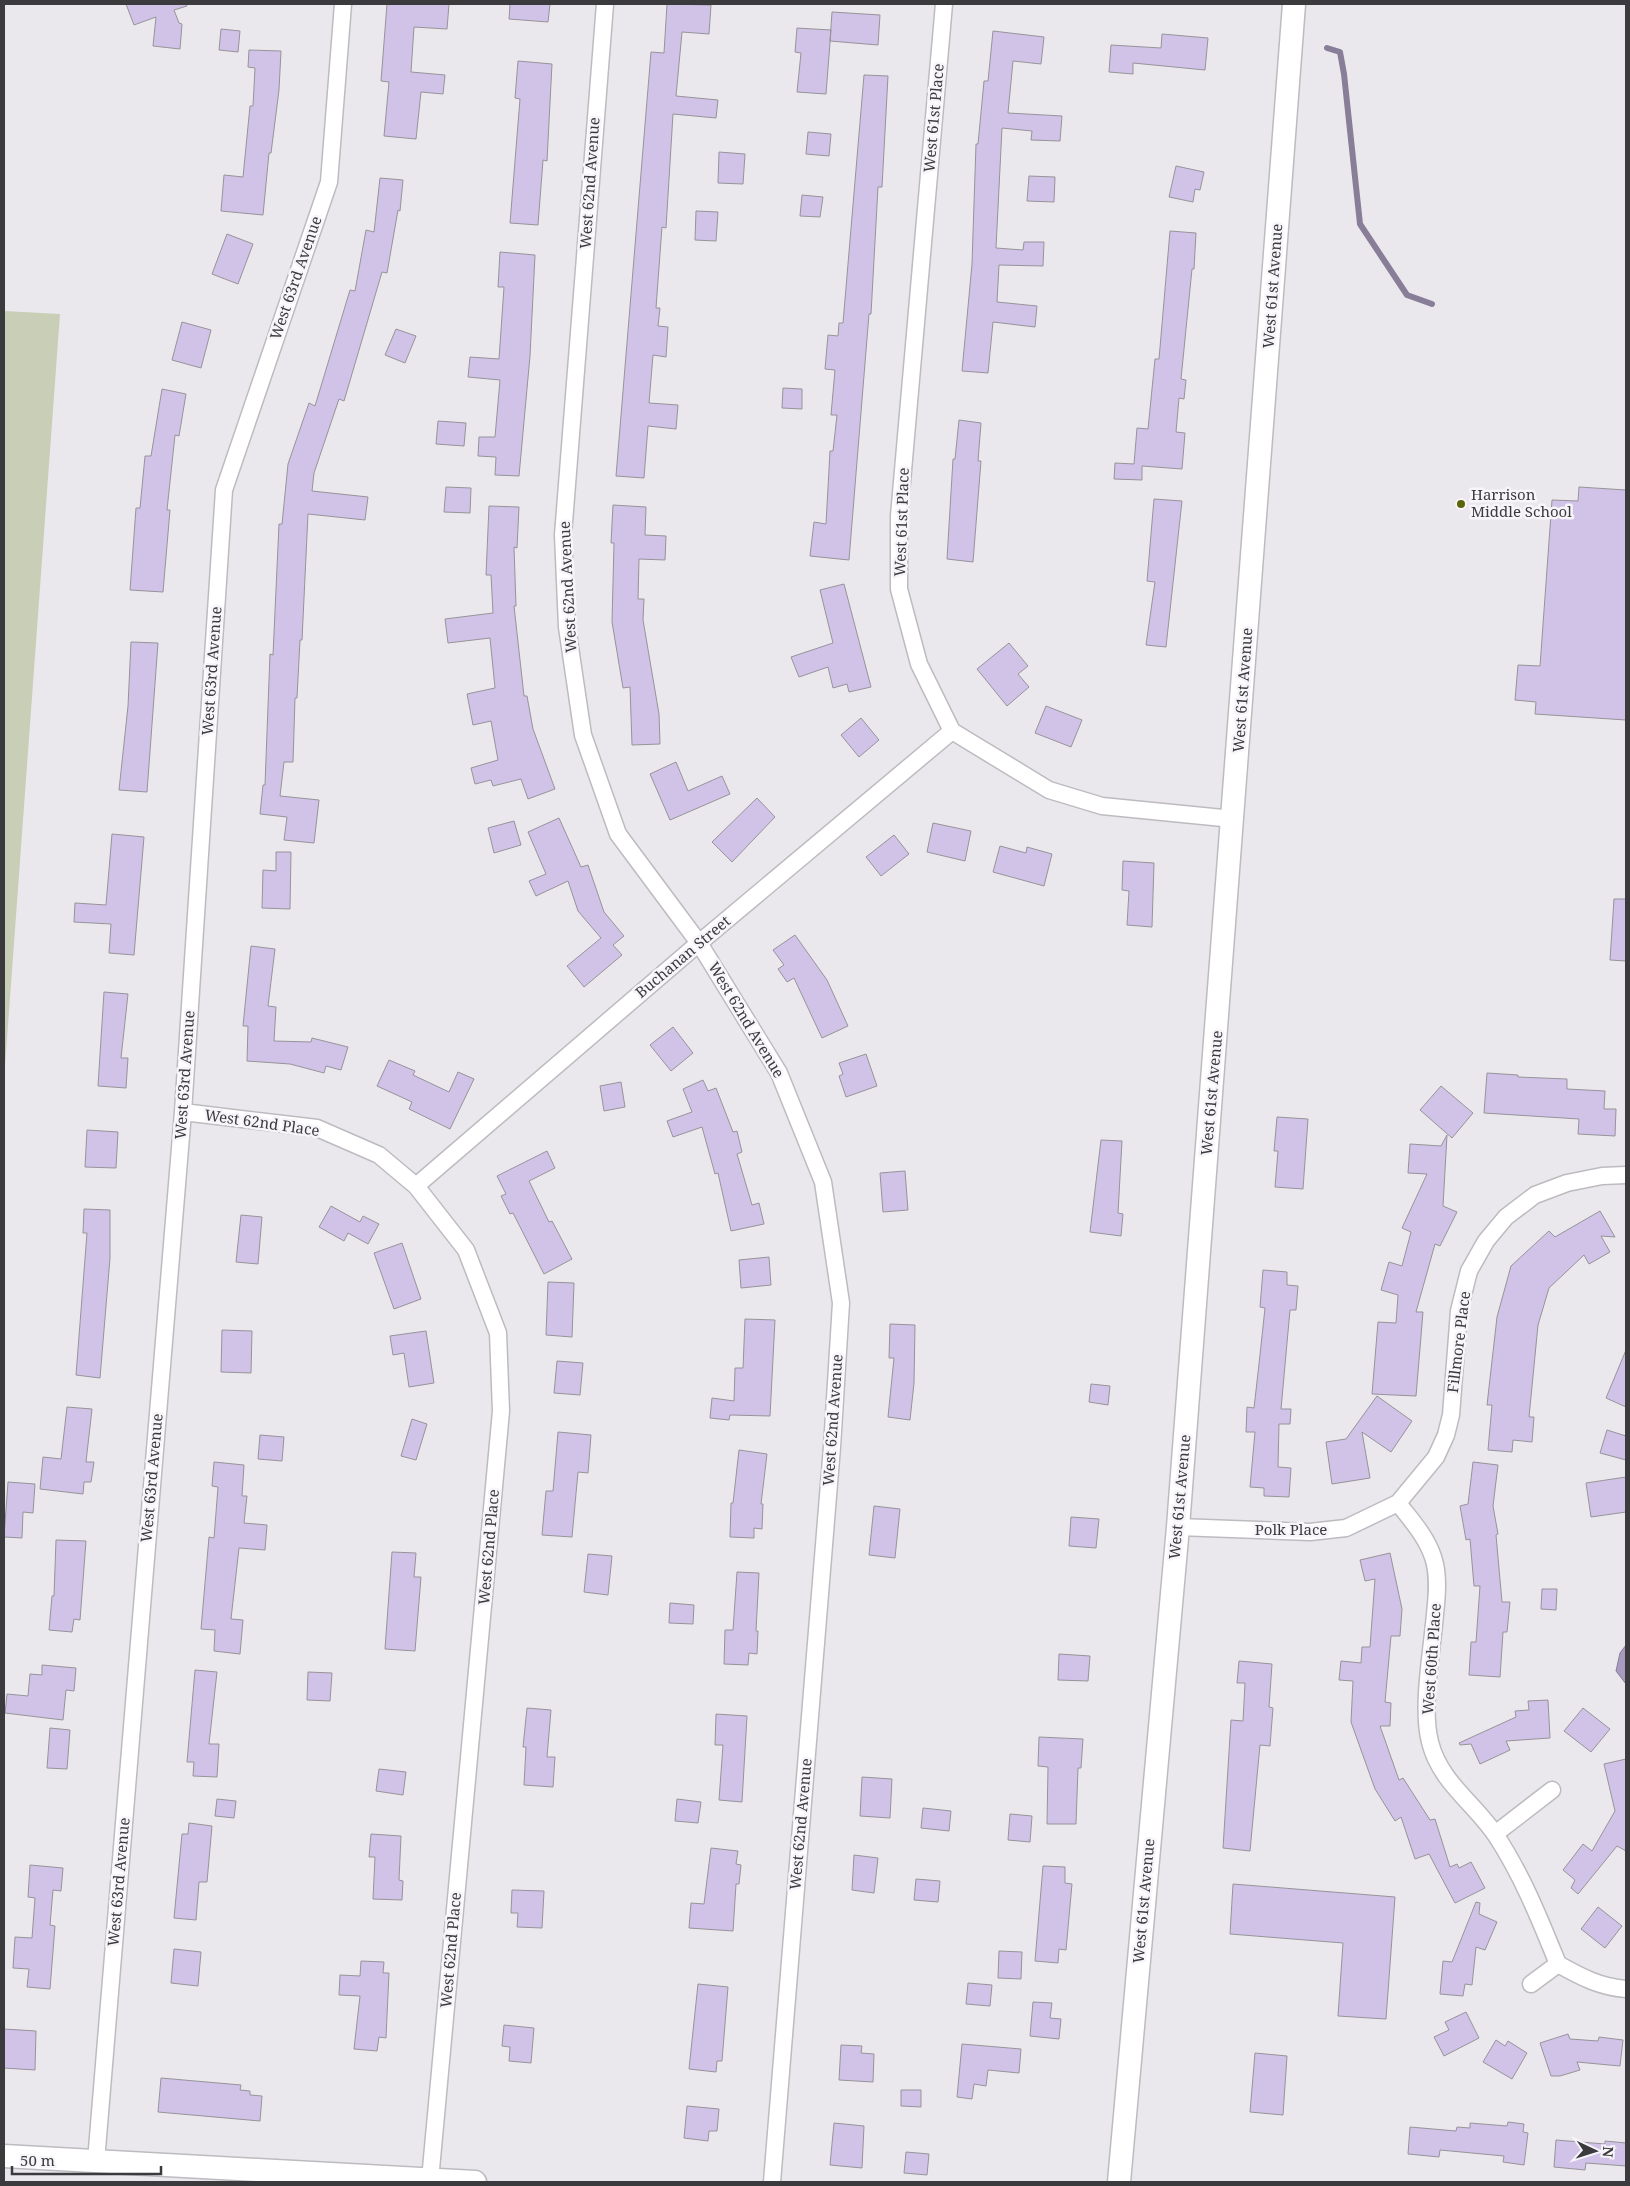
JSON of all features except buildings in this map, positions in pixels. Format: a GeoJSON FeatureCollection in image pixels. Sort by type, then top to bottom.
{"type":"FeatureCollection","features":[{"type":"Feature","properties":{"kind":"main road","name":"West 61st Avenue"},"geometry":{"type":"LineString","coordinates":[[1120,2182],[1178,1528],[1294,4]]}},
{"type":"Feature","properties":{"kind":"main road"},"geometry":{"type":"LineString","coordinates":[[4,2156],[475,2182]]}},
{"type":"Feature","properties":{"kind":"street","name":"West 63rd Avenue"},"geometry":{"type":"LineString","coordinates":[[96,2161],[183,1112],[224,490],[328,182],[343,4]]}},
{"type":"Feature","properties":{"kind":"street","name":"West 62nd Avenue"},"geometry":{"type":"LineString","coordinates":[[605,4],[563,535],[567,627],[583,735],[618,834],[699,943],[780,1073],[823,1182],[841,1304],[832,1447],[772,2182]]}},
{"type":"Feature","properties":{"kind":"street","name":"West 61st Place"},"geometry":{"type":"LineString","coordinates":[[944,4],[900,506],[899,589],[920,664],[952,730]]}},
{"type":"Feature","properties":{"kind":"street","name":"Buchanan Street"},"geometry":{"type":"LineString","coordinates":[[416,1186],[699,943],[952,730]]}},
{"type":"Feature","properties":{"kind":"street"},"geometry":{"type":"LineString","coordinates":[[952,730],[1049,790],[1102,806],[1233,819]]}},
{"type":"Feature","properties":{"kind":"street","name":"West 62nd Place"},"geometry":{"type":"LineString","coordinates":[[183,1112],[317,1128],[379,1155],[416,1186],[466,1250],[498,1333],[501,1411],[430,2180]]}},
{"type":"Feature","properties":{"kind":"street","name":"Fillmore Place"},"geometry":{"type":"LineString","coordinates":[[1398,1503],[1436,1456],[1446,1435],[1450,1415],[1460,1311],[1469,1271],[1486,1241],[1506,1217],[1535,1194],[1567,1183],[1602,1176],[1626,1175]]}},
{"type":"Feature","properties":{"kind":"street","name":"Polk Place"},"geometry":{"type":"LineString","coordinates":[[1178,1528],[1310,1532],[1346,1528],[1398,1503]]}},
{"type":"Feature","properties":{"kind":"street","name":"West 60th Place"},"geometry":{"type":"LineString","coordinates":[[1398,1503],[1425,1538],[1434,1558],[1437,1580],[1426,1719],[1429,1742],[1436,1762],[1448,1780],[1496,1834],[1513,1862],[1532,1901],[1558,1964]]}},
{"type":"Feature","properties":{"kind":"street"},"geometry":{"type":"LineString","coordinates":[[1496,1834],[1552,1790]]}},
{"type":"Feature","properties":{"kind":"street"},"geometry":{"type":"LineString","coordinates":[[1531,1984],[1558,1964],[1586,1980],[1605,1987],[1626,1990]]}},
{"type":"Feature","properties":{"kind":"green space"},"geometry":{"type":"Polygon","coordinates":[[[4,311],[60,314],[4,1080],[4,311]]]}},
{"type":"Feature","properties":{"kind":"shaded area"},"geometry":{"type":"Polygon","coordinates":[[[1626,1645],[1626,1684],[1616,1671],[1620,1653],[1626,1645]]]}},
{"type":"Feature","properties":{"kind":"waterway"},"geometry":{"type":"LineString","coordinates":[[1327,48],[1340,52],[1360,224],[1407,295],[1432,304]]}},
{"type":"Feature","properties":{"kind":"place","name":"Harrison Middle School"},"geometry":{"type":"Point","coordinates":[1461,504]}}]}
